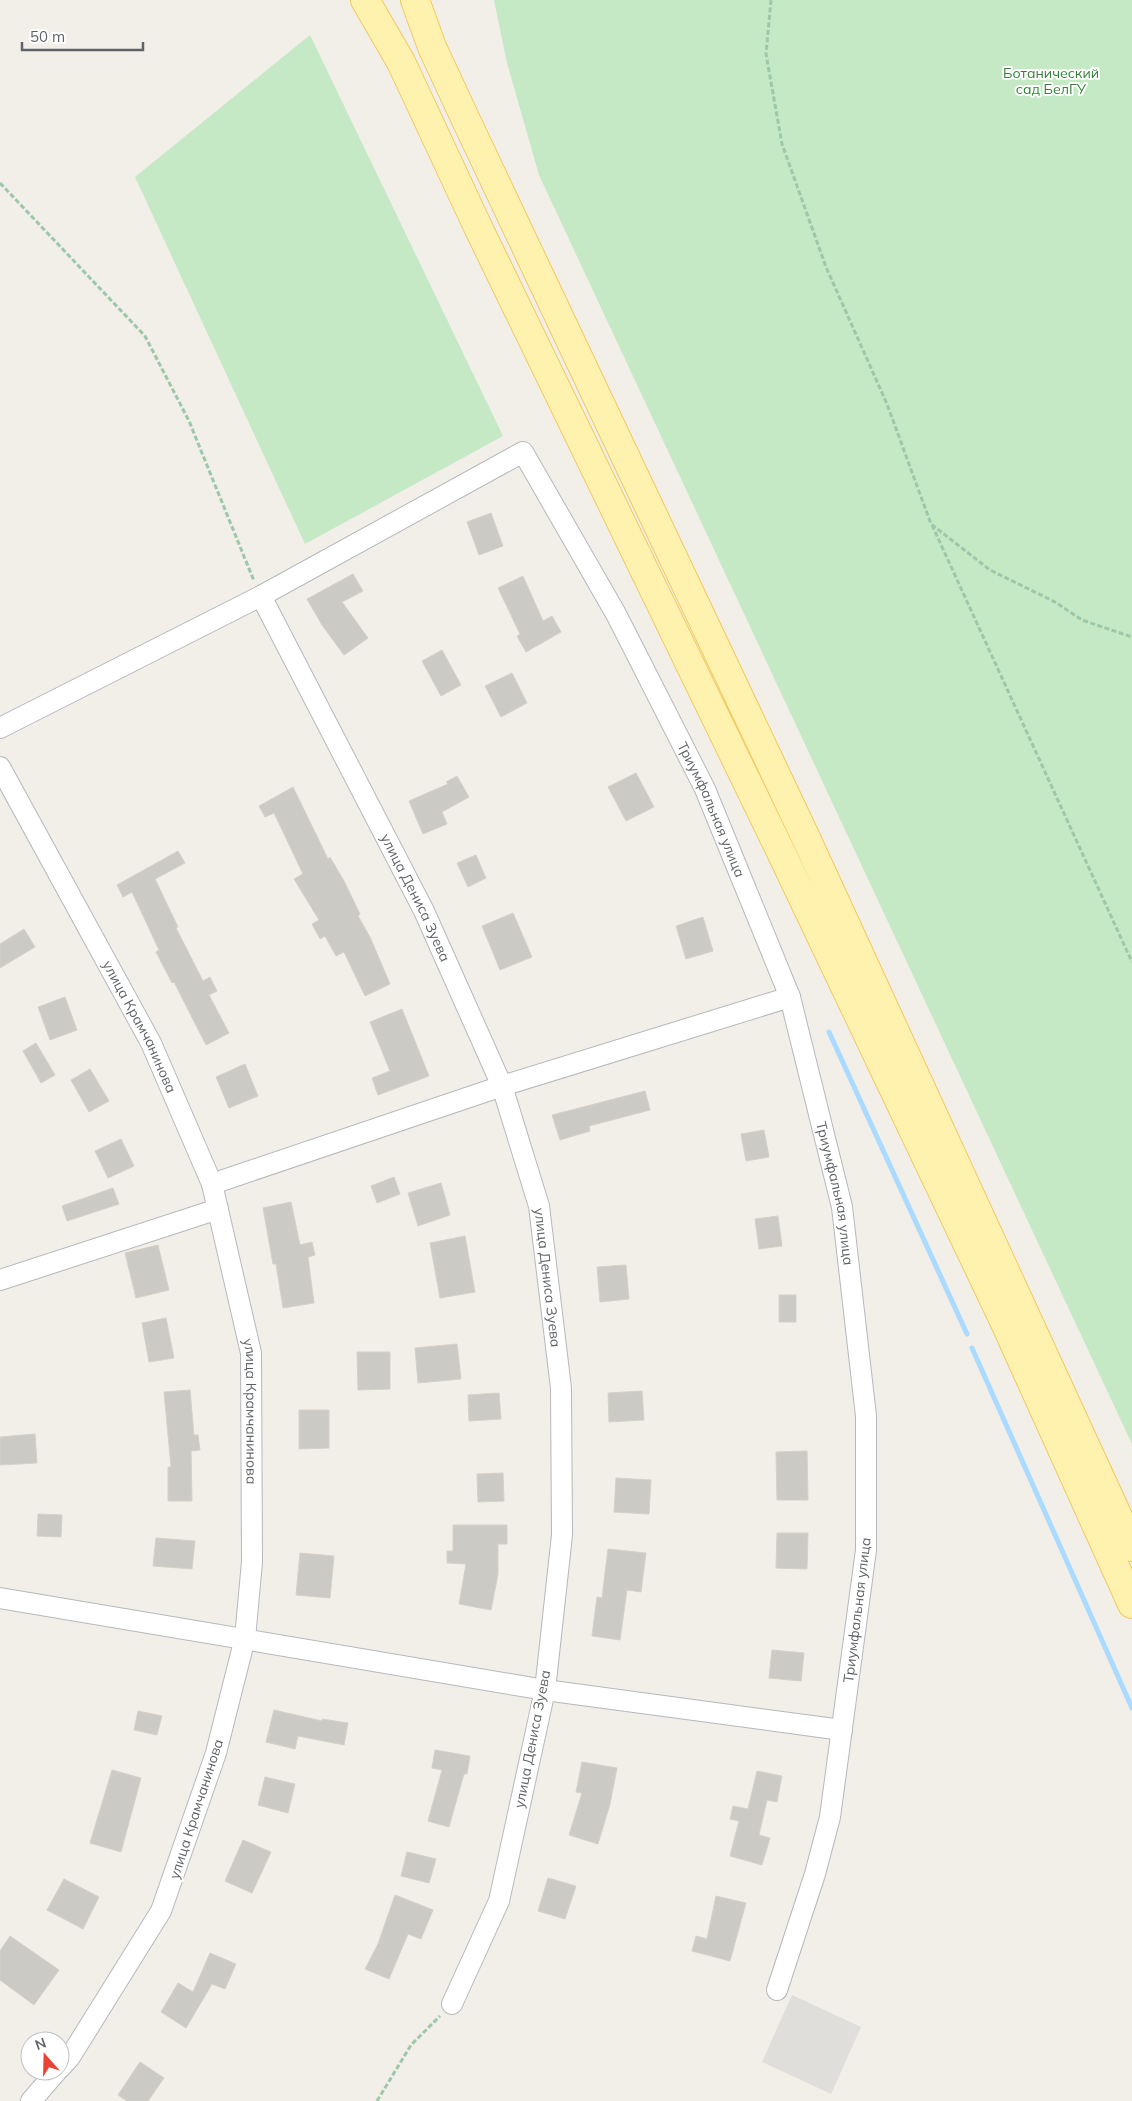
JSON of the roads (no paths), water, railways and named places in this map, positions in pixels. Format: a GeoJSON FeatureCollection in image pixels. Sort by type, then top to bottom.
{"type":"FeatureCollection","features":[{"type":"Feature","properties":{"kind":"main road"},"geometry":{"type":"LineString","coordinates":[[365,0],[401,62],[481,234],[779,848],[1005,1323],[1132,1604]]}},
{"type":"Feature","properties":{"kind":"main road"},"geometry":{"type":"LineString","coordinates":[[415,0],[432,47],[805,836],[1132,1547]]}},
{"type":"Feature","properties":{"kind":"street","name":"Триумфальная улица"},"geometry":{"type":"LineString","coordinates":[[260,596],[522,452],[616,614],[705,790],[790,997],[842,1207],[866,1416],[866,1550],[830,1817],[815,1874],[777,1990]]}},
{"type":"Feature","properties":{"kind":"street"},"geometry":{"type":"LineString","coordinates":[[0,728],[260,596]]}},
{"type":"Feature","properties":{"kind":"street","name":"улица Дениса Зуева"},"geometry":{"type":"LineString","coordinates":[[260,596],[424,910],[502,1086],[539,1206],[561,1388],[562,1534],[544,1690],[499,1901],[452,2004]]}},
{"type":"Feature","properties":{"kind":"street","name":"улица Крамчанинова"},"geometry":{"type":"LineString","coordinates":[[0,767],[152,1043],[212,1184],[251,1353],[252,1562],[245,1638],[216,1752],[161,1911],[70,2057]]}},
{"type":"Feature","properties":{"kind":"street"},"geometry":{"type":"LineString","coordinates":[[212,1184],[502,1086],[790,997]]}},
{"type":"Feature","properties":{"kind":"street"},"geometry":{"type":"LineString","coordinates":[[0,1280],[218,1208]]}},
{"type":"Feature","properties":{"kind":"street"},"geometry":{"type":"LineString","coordinates":[[0,1598],[544,1690],[842,1730]]}},
{"type":"Feature","properties":{"kind":"street"},"geometry":{"type":"LineString","coordinates":[[30,2101],[48,2081]]}},
{"type":"Feature","properties":{"kind":"waterway"},"geometry":{"type":"LineString","coordinates":[[829,1032],[967,1334]]}},
{"type":"Feature","properties":{"kind":"waterway"},"geometry":{"type":"LineString","coordinates":[[972,1348],[1132,1708]]}},
{"type":"Feature","properties":{"kind":"park label","name":"Ботанический сад БелГУ"},"geometry":{"type":"Point","coordinates":[1051,82]}}]}
